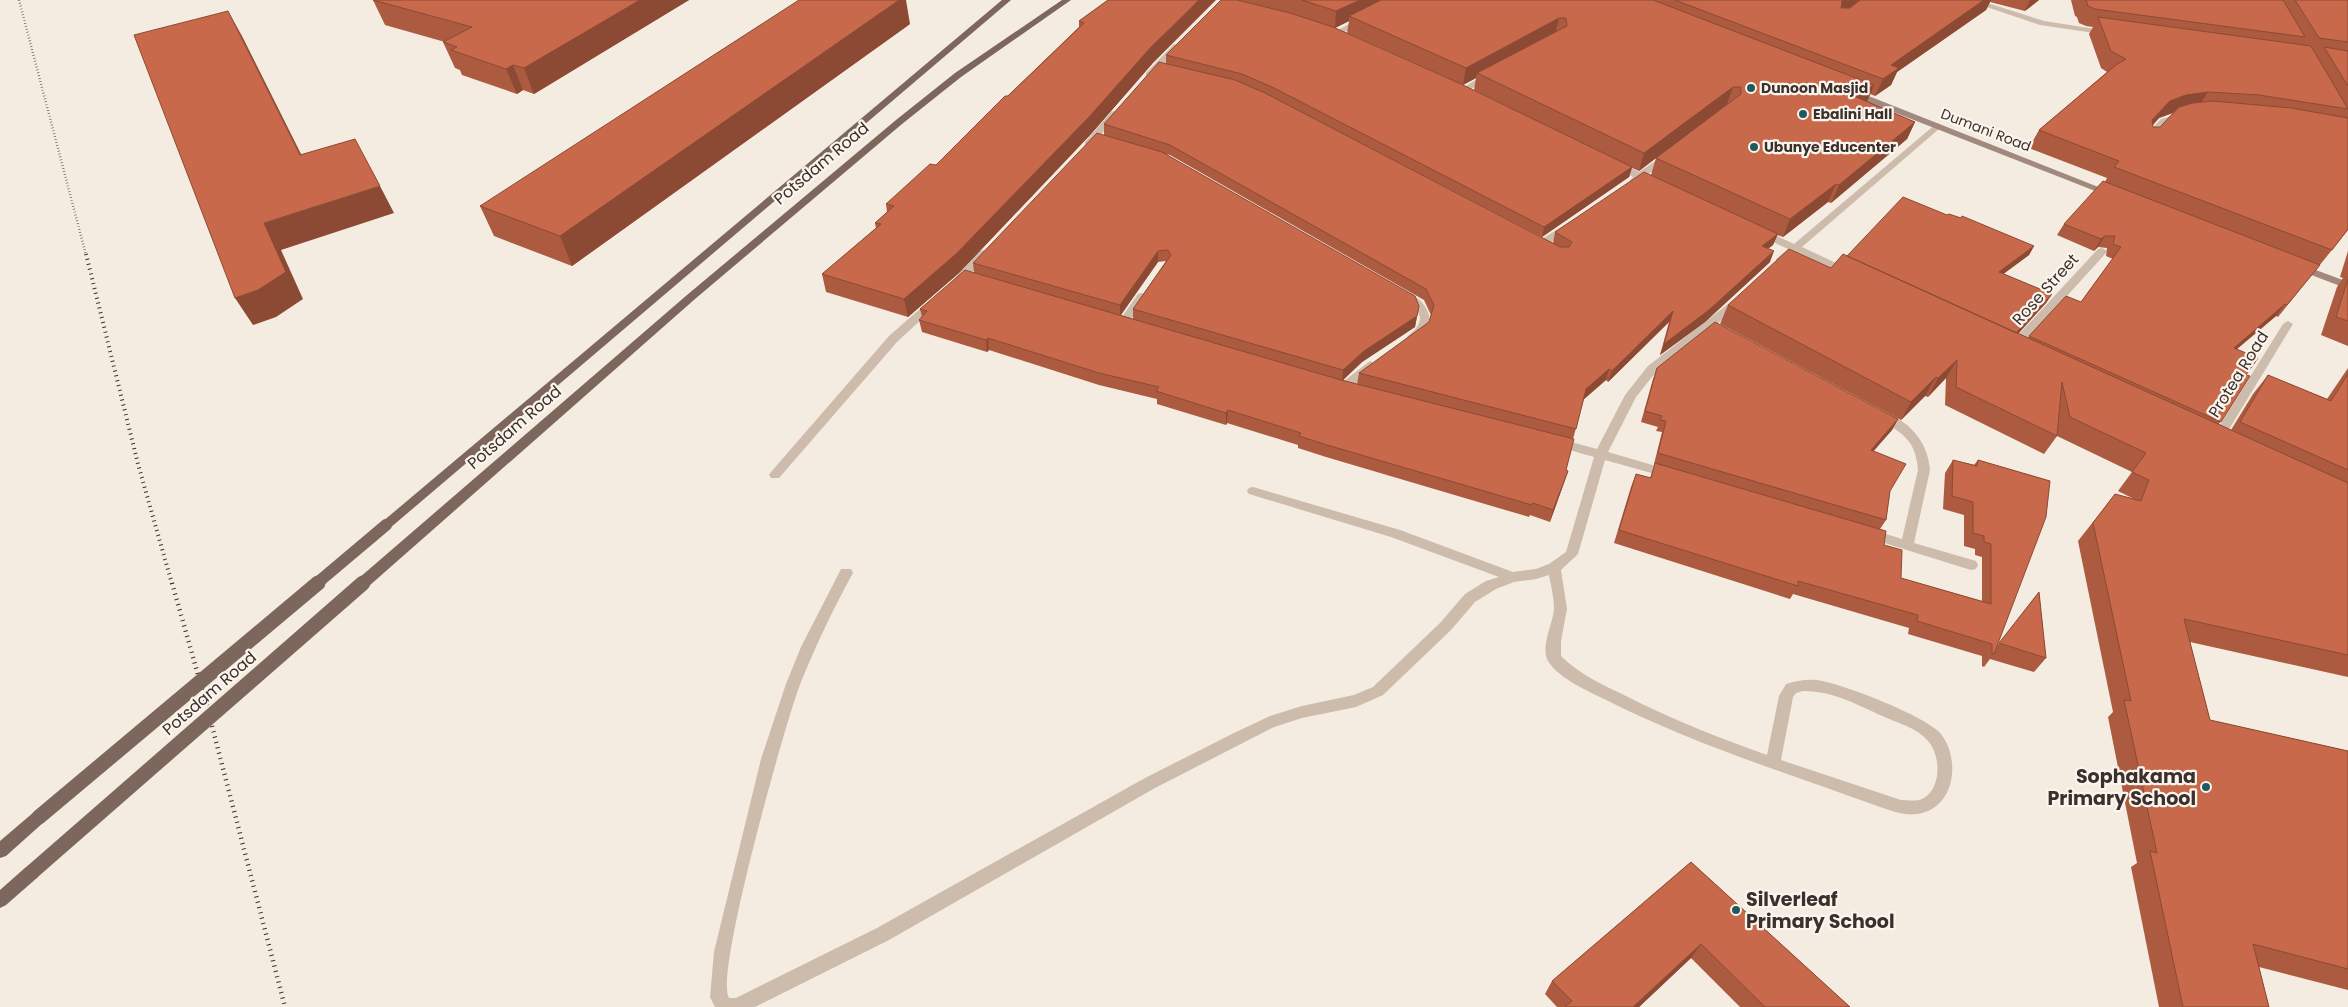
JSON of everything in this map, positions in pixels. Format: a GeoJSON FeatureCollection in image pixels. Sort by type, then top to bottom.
{"type":"FeatureCollection","features":[{"type":"Feature","properties":{"kind":"main road","name":"Potsdam Road"},"geometry":{"type":"LineString","coordinates":[[0,851],[1007,0]]}},
{"type":"Feature","properties":{"kind":"main road","name":"Potsdam Road"},"geometry":{"type":"LineString","coordinates":[[0,900],[691,297],[899,122],[958,75],[1067,0]]}},
{"type":"Feature","properties":{"kind":"street"},"geometry":{"type":"LineString","coordinates":[[1970,0],[2042,23],[2117,34]]}},
{"type":"Feature","properties":{"kind":"street"},"geometry":{"type":"LineString","coordinates":[[1336,33],[1370,16]]}},
{"type":"Feature","properties":{"kind":"street"},"geometry":{"type":"LineString","coordinates":[[1144,81],[1182,41]]}},
{"type":"Feature","properties":{"kind":"street"},"geometry":{"type":"LineString","coordinates":[[1156,67],[1172,70]]}},
{"type":"Feature","properties":{"kind":"street"},"geometry":{"type":"LineString","coordinates":[[1463,90],[1498,71]]}},
{"type":"Feature","properties":{"kind":"street","name":"Dumani Road"},"geometry":{"type":"LineString","coordinates":[[1845,90],[2117,196]]}},
{"type":"Feature","properties":{"kind":"street"},"geometry":{"type":"LineString","coordinates":[[1082,150],[1099,138],[1119,109]]}},
{"type":"Feature","properties":{"kind":"street"},"geometry":{"type":"LineString","coordinates":[[2145,141],[2164,121],[2190,115]]}},
{"type":"Feature","properties":{"kind":"street"},"geometry":{"type":"LineString","coordinates":[[1774,266],[1937,126]]}},
{"type":"Feature","properties":{"kind":"street"},"geometry":{"type":"LineString","coordinates":[[1624,188],[1678,148]]}},
{"type":"Feature","properties":{"kind":"street"},"geometry":{"type":"LineString","coordinates":[[1605,159],[1666,188]]}},
{"type":"Feature","properties":{"kind":"street"},"geometry":{"type":"LineString","coordinates":[[1556,250],[1538,241],[1575,221]]}},
{"type":"Feature","properties":{"kind":"street"},"geometry":{"type":"LineString","coordinates":[[1752,228],[1859,278]]}},
{"type":"Feature","properties":{"kind":"street"},"geometry":{"type":"LineString","coordinates":[[775,475],[893,339],[968,278],[990,246]]}},
{"type":"Feature","properties":{"kind":"street","name":"Rose Street"},"geometry":{"type":"LineString","coordinates":[[2012,348],[2102,251]]}},
{"type":"Feature","properties":{"kind":"street"},"geometry":{"type":"LineString","coordinates":[[2286,262],[2348,286]]}},
{"type":"Feature","properties":{"kind":"street"},"geometry":{"type":"LineString","coordinates":[[1123,323],[1148,287]]}},
{"type":"Feature","properties":{"kind":"street"},"geometry":{"type":"LineString","coordinates":[[1394,289],[1419,304],[1426,320],[1422,330],[1406,341]]}},
{"type":"Feature","properties":{"kind":"street"},"geometry":{"type":"LineString","coordinates":[[846,573],[824,610],[795,676],[763,773],[720,963],[718,997],[724,1006],[737,1007],[883,934],[1150,783],[1239,736],[1270,722],[1302,712],[1356,700],[1378,691],[1446,626],[1470,598],[1491,585],[1513,577],[1536,574],[1554,568],[1572,554],[1601,454],[1632,395],[1652,369],[1714,328],[1746,293]]}},
{"type":"Feature","properties":{"kind":"street","name":"Protea Road"},"geometry":{"type":"LineString","coordinates":[[2215,442],[2288,324]]}},
{"type":"Feature","properties":{"kind":"street"},"geometry":{"type":"LineString","coordinates":[[1344,387],[1383,357]]}},
{"type":"Feature","properties":{"kind":"street"},"geometry":{"type":"LineString","coordinates":[[1865,407],[1904,428],[1922,448],[1924,470],[1907,545]]}},
{"type":"Feature","properties":{"kind":"street"},"geometry":{"type":"LineString","coordinates":[[1544,439],[1678,477]]}},
{"type":"Feature","properties":{"kind":"street"},"geometry":{"type":"LineString","coordinates":[[1254,491],[1395,533],[1513,577]]}},
{"type":"Feature","properties":{"kind":"street"},"geometry":{"type":"LineString","coordinates":[[1859,531],[1971,565]]}},
{"type":"Feature","properties":{"kind":"street"},"geometry":{"type":"LineString","coordinates":[[1554,568],[1560,595],[1560,615],[1552,651],[1554,658],[1577,678],[1645,713],[1722,746],[1898,805],[1917,808],[1930,804],[1940,793],[1946,763],[1937,740],[1929,732],[1913,722],[1821,685],[1801,684],[1791,688],[1786,696],[1773,763]]}},
{"type":"Feature","properties":{"kind":"building"},"geometry":{"type":"Polygon","coordinates":[[[373,0],[640,0],[524,68],[513,65],[506,69],[451,50],[457,47],[443,42],[472,27],[373,0]]]}},
{"type":"Feature","properties":{"kind":"building"},"geometry":{"type":"Polygon","coordinates":[[[799,0],[899,0],[560,236],[480,206],[799,0]]]}},
{"type":"Feature","properties":{"kind":"building"},"geometry":{"type":"Polygon","coordinates":[[[1108,0],[1199,0],[1151,47],[1090,116],[956,254],[904,299],[822,274],[881,224],[875,223],[894,206],[886,204],[930,164],[936,165],[1005,96],[1008,96],[1084,23],[1079,21],[1108,0]]]}},
{"type":"Feature","properties":{"kind":"building"},"geometry":{"type":"Polygon","coordinates":[[[1221,0],[1237,0],[1290,13],[1333,27],[1461,84],[1632,167],[1544,227],[1272,87],[1242,74],[1166,55],[1221,0]]]}},
{"type":"Feature","properties":{"kind":"building"},"geometry":{"type":"Polygon","coordinates":[[[1302,0],[1360,0],[1336,11],[1302,0]]]}},
{"type":"Feature","properties":{"kind":"building"},"geometry":{"type":"Polygon","coordinates":[[[1381,0],[1653,0],[1874,85],[1856,97],[1915,122],[1839,185],[1836,184],[1790,219],[1656,158],[1741,94],[1741,87],[1733,87],[1644,153],[1477,73],[1567,26],[1566,18],[1559,18],[1466,68],[1349,16],[1381,0]]]}},
{"type":"Feature","properties":{"kind":"building"},"geometry":{"type":"Polygon","coordinates":[[[1675,0],[1843,0],[1841,8],[1850,8],[1860,0],[1984,0],[1891,65],[1899,68],[1883,79],[1675,0]]]}},
{"type":"Feature","properties":{"kind":"building"},"geometry":{"type":"Polygon","coordinates":[[[2086,0],[2283,0],[2305,37],[2095,9],[2088,6],[2086,0]]]}},
{"type":"Feature","properties":{"kind":"building"},"geometry":{"type":"Polygon","coordinates":[[[2295,0],[2348,0],[2348,42],[2319,38],[2295,0]]]}},
{"type":"Feature","properties":{"kind":"building"},"geometry":{"type":"Polygon","coordinates":[[[228,11],[300,155],[355,139],[380,186],[264,223],[286,272],[258,290],[235,298],[134,35],[228,11]]]}},
{"type":"Feature","properties":{"kind":"building"},"geometry":{"type":"Polygon","coordinates":[[[2098,17],[2311,46],[2348,109],[2259,95],[2208,92],[2186,95],[2170,101],[2152,120],[2153,127],[2160,127],[2179,107],[2193,103],[2213,101],[2291,108],[2348,118],[2348,229],[2332,250],[2114,167],[2119,161],[2039,130],[2116,65],[2126,59],[2111,51],[2098,17]]]}},
{"type":"Feature","properties":{"kind":"building"},"geometry":{"type":"Polygon","coordinates":[[[2324,47],[2348,51],[2348,86],[2324,47]]]}},
{"type":"Feature","properties":{"kind":"building"},"geometry":{"type":"Polygon","coordinates":[[[1159,62],[1235,80],[1265,93],[1560,247],[1569,247],[1572,242],[1555,232],[1644,172],[1778,234],[1762,246],[1774,251],[1709,310],[1664,344],[1673,311],[1612,371],[1609,369],[1586,389],[1576,429],[1359,373],[1429,322],[1434,305],[1426,289],[1170,145],[1104,124],[1159,62]]]}},
{"type":"Feature","properties":{"kind":"building"},"geometry":{"type":"Polygon","coordinates":[[[1097,133],[1162,152],[1415,296],[1419,306],[1417,316],[1364,351],[1343,370],[1133,309],[1171,255],[1168,250],[1158,251],[1120,305],[973,263],[1097,133]]]}},
{"type":"Feature","properties":{"kind":"building"},"geometry":{"type":"Polygon","coordinates":[[[2103,181],[2320,265],[2287,305],[2285,304],[2234,348],[2258,358],[2246,375],[2250,376],[2221,422],[2029,336],[2066,296],[2081,302],[2121,247],[2113,244],[2115,236],[2105,236],[2101,239],[2064,224],[2103,181]]]}},
{"type":"Feature","properties":{"kind":"building"},"geometry":{"type":"Polygon","coordinates":[[[1903,197],[1947,215],[1961,218],[1962,216],[2034,246],[1999,272],[2052,294],[2016,333],[1847,256],[1903,197]]]}},
{"type":"Feature","properties":{"kind":"building"},"geometry":{"type":"Polygon","coordinates":[[[1789,249],[1831,268],[1843,254],[2348,483],[2348,655],[2184,619],[2210,720],[2348,751],[2348,969],[2253,944],[2269,1007],[2183,1007],[2150,851],[2157,853],[2124,700],[2131,701],[2093,523],[2115,494],[2141,501],[2149,480],[2132,472],[2146,453],[2070,417],[2062,382],[2057,436],[1956,387],[1957,360],[1938,378],[1936,377],[1911,402],[1728,305],[1789,249]]]}},
{"type":"Feature","properties":{"kind":"building"},"geometry":{"type":"Polygon","coordinates":[[[965,270],[1341,380],[1574,439],[1566,470],[1568,471],[1553,510],[1327,445],[1299,436],[1301,433],[1228,410],[1226,413],[1156,391],[1159,387],[1099,373],[988,338],[986,340],[919,320],[927,311],[920,309],[965,270]]]}},
{"type":"Feature","properties":{"kind":"building"},"geometry":{"type":"Polygon","coordinates":[[[2348,279],[2348,321],[2336,317],[2348,279]]]}},
{"type":"Feature","properties":{"kind":"building"},"geometry":{"type":"Polygon","coordinates":[[[1715,322],[1898,419],[1871,450],[1906,464],[1890,491],[1886,520],[1658,453],[1666,421],[1660,420],[1662,416],[1645,411],[1657,368],[1715,322]]]}},
{"type":"Feature","properties":{"kind":"building"},"geometry":{"type":"Polygon","coordinates":[[[2348,374],[2348,470],[2240,422],[2268,375],[2331,401],[2348,374]]]}},
{"type":"Feature","properties":{"kind":"building"},"geometry":{"type":"Polygon","coordinates":[[[1953,460],[1977,466],[1978,460],[2050,481],[2046,517],[1994,654],[1992,654],[1992,644],[1917,621],[1918,615],[1798,581],[1798,586],[1619,530],[1636,474],[1651,478],[1655,463],[1886,531],[1884,545],[1902,550],[1901,578],[1991,604],[1991,544],[1984,542],[1984,536],[1973,533],[1973,502],[1952,496],[1953,460]]]}},
{"type":"Feature","properties":{"kind":"building"},"geometry":{"type":"Polygon","coordinates":[[[2039,592],[2046,658],[1999,643],[2039,592]]]}},
{"type":"Feature","properties":{"kind":"building"},"geometry":{"type":"Polygon","coordinates":[[[1691,862],[1850,1007],[1765,1007],[1701,944],[1633,1007],[1565,1007],[1572,1001],[1552,981],[1691,862]]]}},
{"type":"Feature","properties":{"kind":"railway"},"geometry":{"type":"LineString","coordinates":[[19,0],[86,255]]}},
{"type":"Feature","properties":{"kind":"railway"},"geometry":{"type":"LineString","coordinates":[[86,254],[138,464],[172,584]]}},
{"type":"Feature","properties":{"kind":"railway"},"geometry":{"type":"LineString","coordinates":[[172,583],[206,703],[285,1007]]}},
{"type":"Feature","properties":{"kind":"place","name":"Dunoon Masjid"},"geometry":{"type":"Point","coordinates":[1751,88]}},
{"type":"Feature","properties":{"kind":"place","name":"Ebalini Hall"},"geometry":{"type":"Point","coordinates":[1803,114]}},
{"type":"Feature","properties":{"kind":"place","name":"Ubunye Educenter"},"geometry":{"type":"Point","coordinates":[1754,147]}},
{"type":"Feature","properties":{"kind":"place","name":"Sophakama Primary School"},"geometry":{"type":"Point","coordinates":[2206,787]}},
{"type":"Feature","properties":{"kind":"place","name":"Silverleaf Primary School"},"geometry":{"type":"Point","coordinates":[1736,910]}}]}
